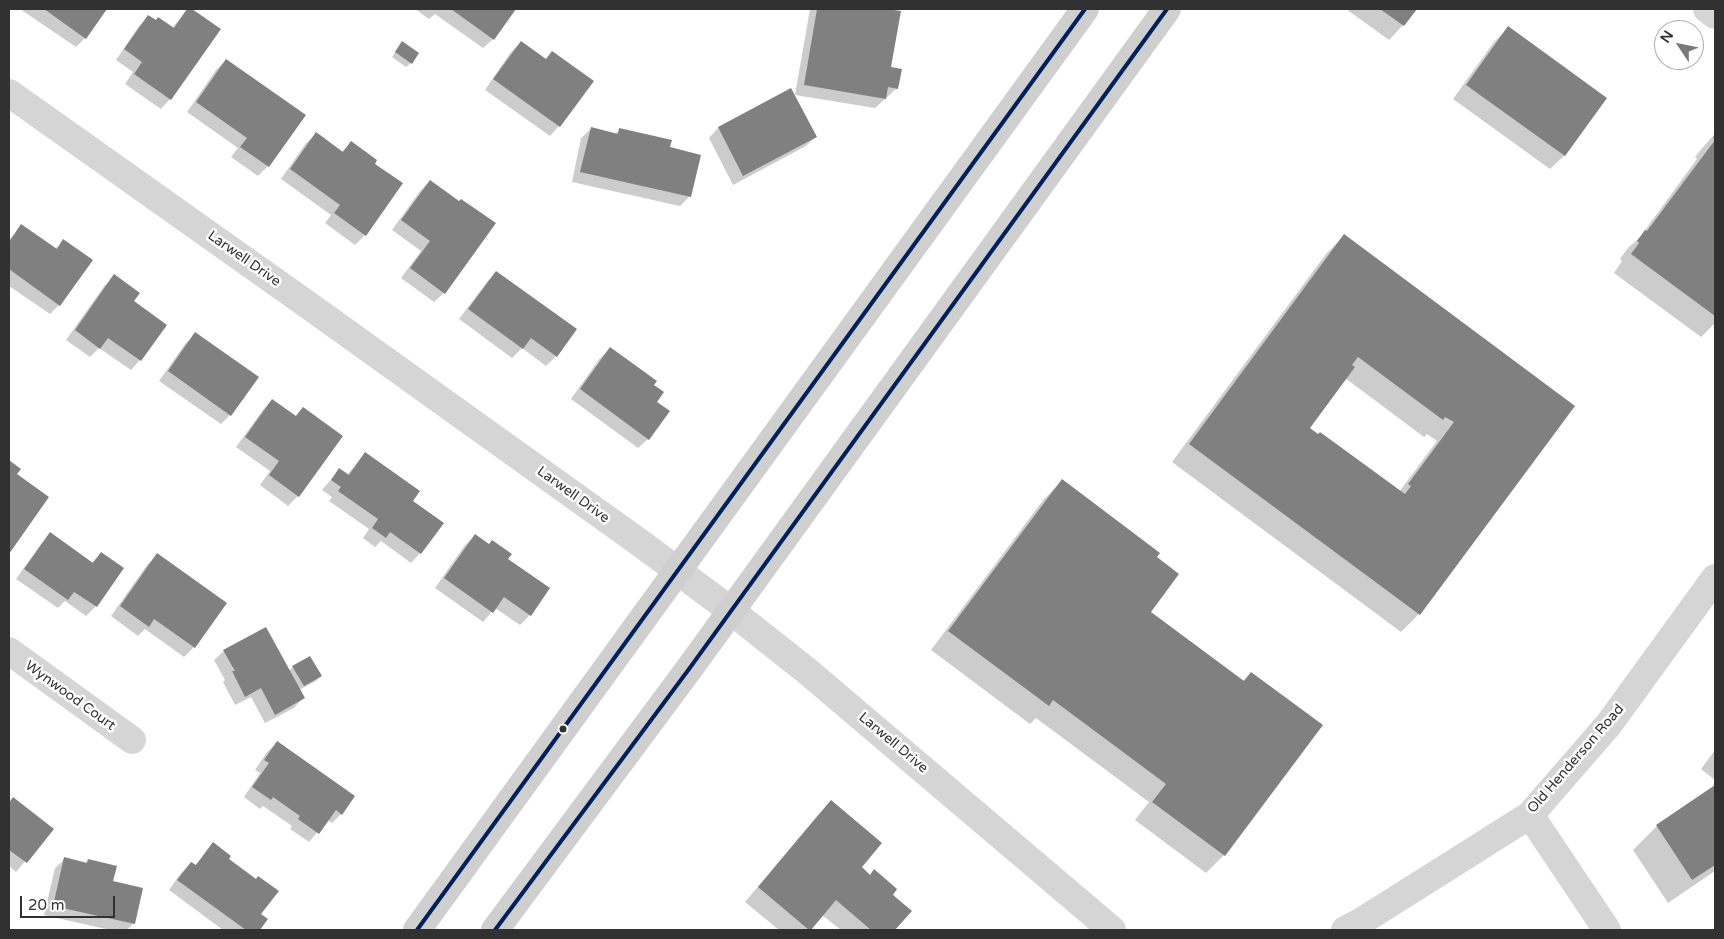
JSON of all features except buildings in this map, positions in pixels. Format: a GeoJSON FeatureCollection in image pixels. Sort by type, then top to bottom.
{"type":"FeatureCollection","features":[{"type":"Feature","properties":{"kind":"main road"},"geometry":{"type":"LineString","coordinates":[[417,930],[1085,9]]}},
{"type":"Feature","properties":{"kind":"main road"},"geometry":{"type":"LineString","coordinates":[[495,930],[1167,9]]}},
{"type":"Feature","properties":{"kind":"street"},"geometry":{"type":"LineString","coordinates":[[1707,9],[1715,15]]}},
{"type":"Feature","properties":{"kind":"street","name":"Larwell Drive"},"geometry":{"type":"LineString","coordinates":[[9,93],[325,316],[678,570],[814,676],[1112,930]]}},
{"type":"Feature","properties":{"kind":"street","name":"Old Henderson Road"},"geometry":{"type":"LineString","coordinates":[[1345,930],[1530,815],[1610,724],[1715,578]]}},
{"type":"Feature","properties":{"kind":"street","name":"Wynwood Court"},"geometry":{"type":"LineString","coordinates":[[9,651],[132,740]]}},
{"type":"Feature","properties":{"kind":"street"},"geometry":{"type":"LineString","coordinates":[[1530,815],[1607,930]]}},
{"type":"Feature","properties":{"kind":"transit line"},"geometry":{"type":"LineString","coordinates":[[417,930],[1085,9]]}},
{"type":"Feature","properties":{"kind":"transit line"},"geometry":{"type":"LineString","coordinates":[[495,930],[689,669],[1167,9]]}}]}
